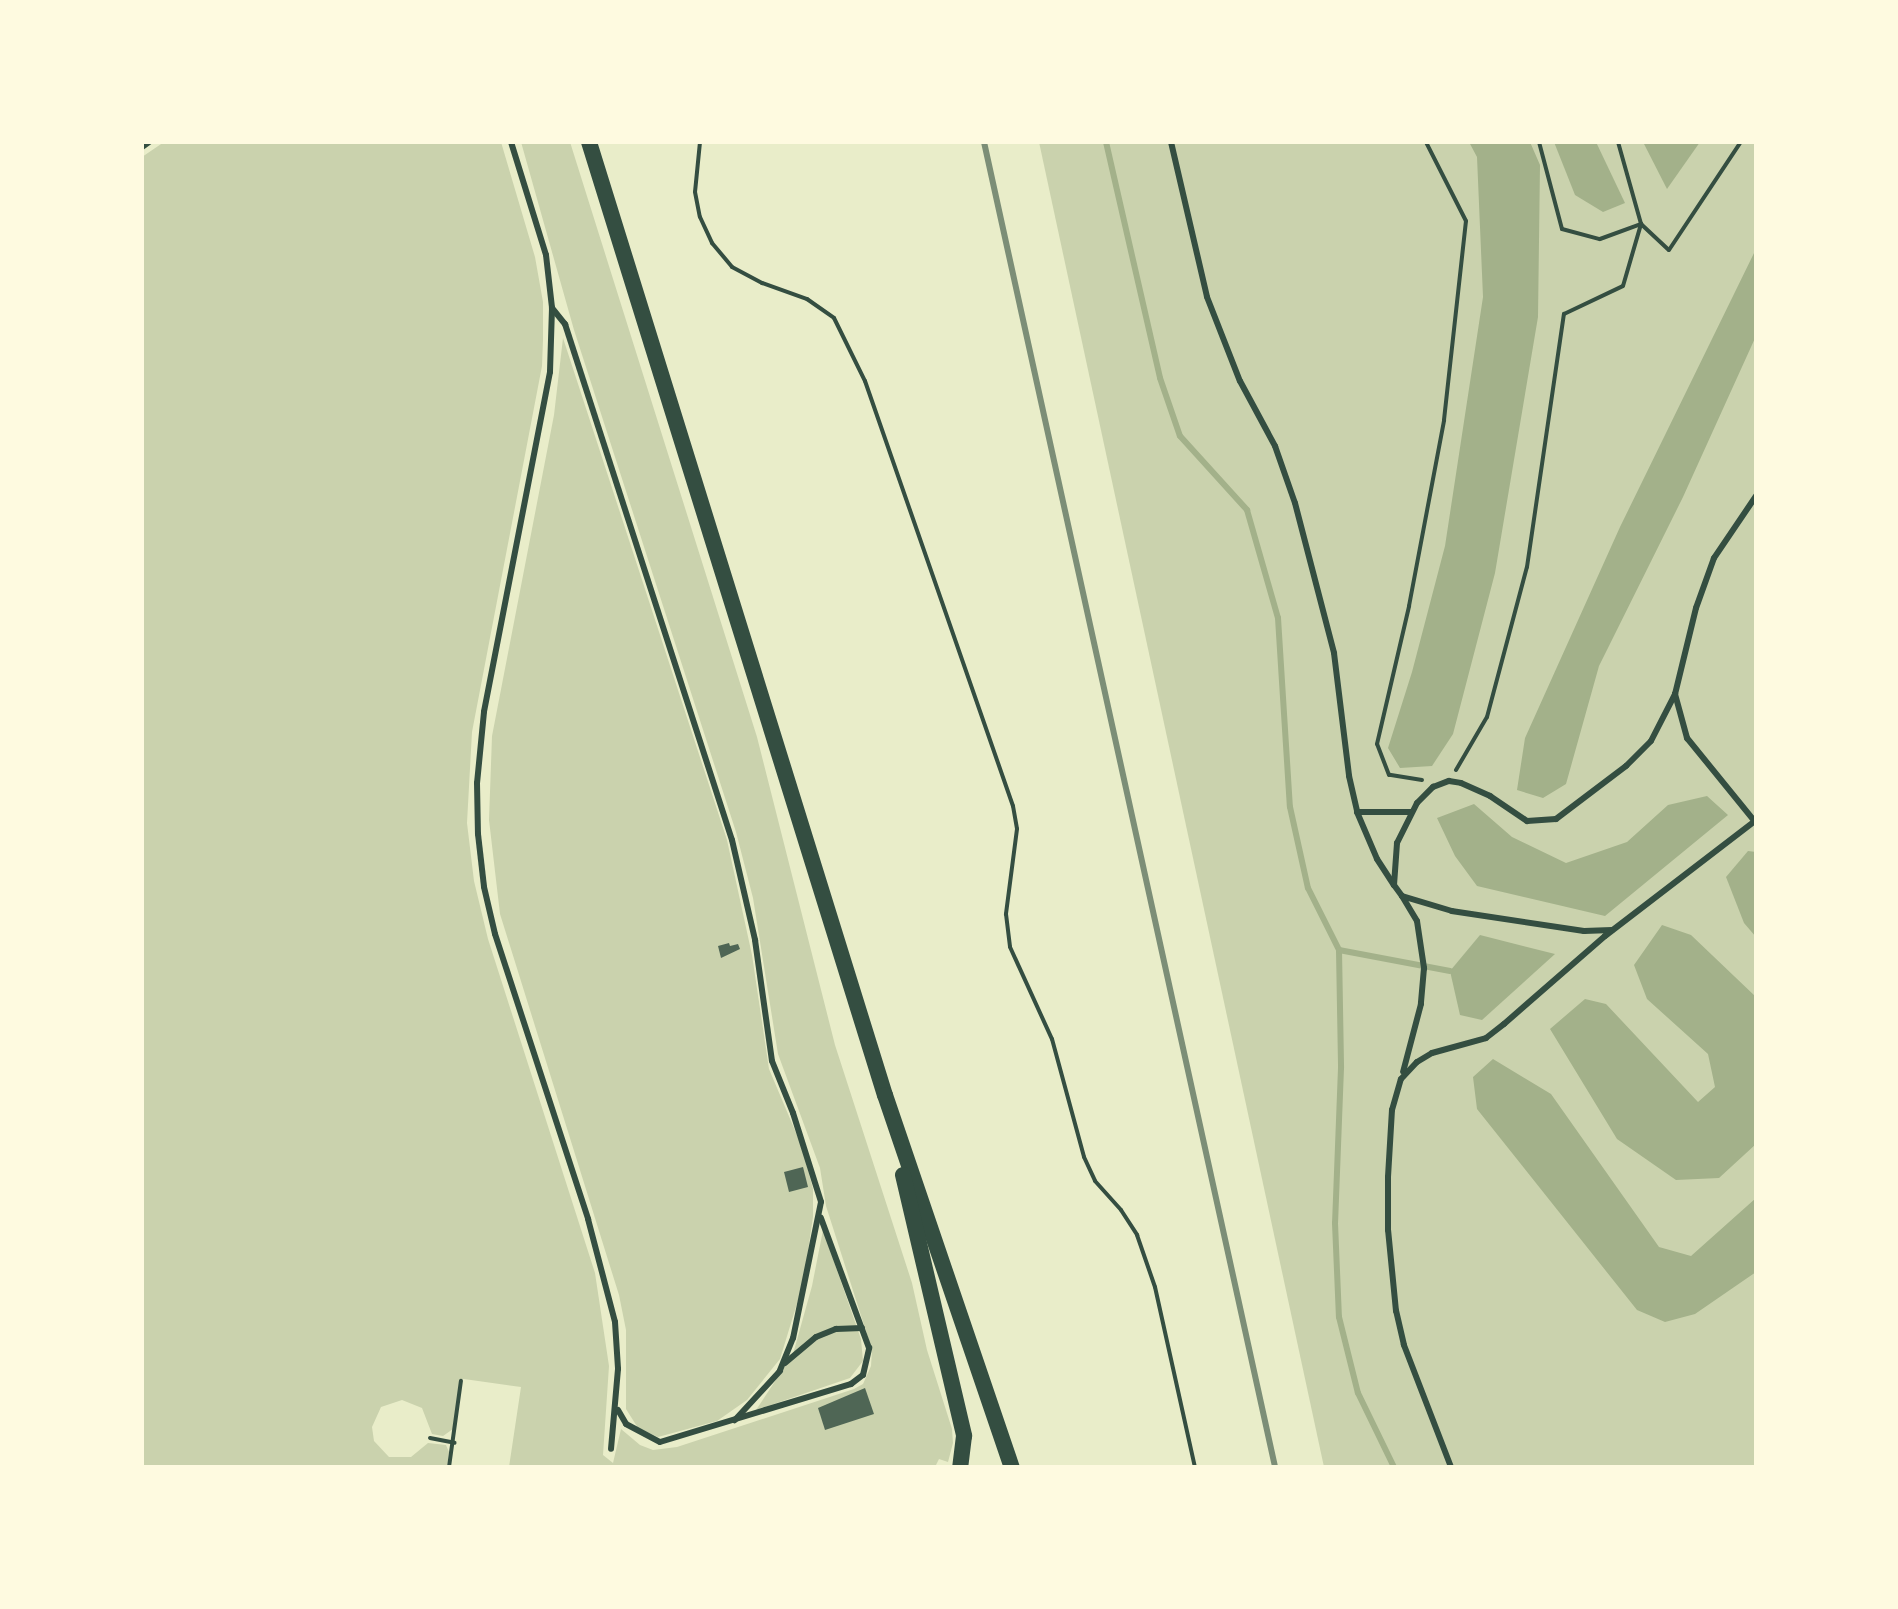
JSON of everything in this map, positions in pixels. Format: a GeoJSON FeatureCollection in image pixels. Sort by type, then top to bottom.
{"type":"FeatureCollection","features":[{"type":"Feature","properties":{"kind":"main road"},"geometry":{"type":"LineString","coordinates":[[589,142],[885,1095],[1012,1467]]}},
{"type":"Feature","properties":{"kind":"main road"},"geometry":{"type":"LineString","coordinates":[[885,1095],[964,1436],[960,1467]]}},
{"type":"Feature","properties":{"kind":"lane"},"geometry":{"type":"LineString","coordinates":[[142,147],[149,142]]}},
{"type":"Feature","properties":{"kind":"lane"},"geometry":{"type":"LineString","coordinates":[[511,142],[546,255],[552,308],[550,372],[484,712],[477,783],[478,834],[484,887],[495,934],[588,1219],[615,1322],[617,1408],[611,1449]]}},
{"type":"Feature","properties":{"kind":"lane"},"geometry":{"type":"LineString","coordinates":[[1171,142],[1207,297],[1240,381],[1275,446],[1316,571],[1334,653],[1349,776],[1357,812],[1377,859],[1417,921],[1423,952],[1423,981],[1392,1110],[1388,1230],[1396,1311],[1404,1345],[1451,1467]]}},
{"type":"Feature","properties":{"kind":"lane"},"geometry":{"type":"LineString","coordinates":[[552,308],[565,324],[732,840],[755,940],[772,1061],[814,1173],[821,1202],[793,1338],[783,1365]]}},
{"type":"Feature","properties":{"kind":"lane"},"geometry":{"type":"LineString","coordinates":[[1394,885],[1397,843],[1411,812],[1433,787],[1449,781],[1461,783],[1490,796],[1527,821],[1556,819],[1626,766],[1651,741],[1675,694],[1696,608],[1714,558],[1756,496]]}},
{"type":"Feature","properties":{"kind":"lane"},"geometry":{"type":"LineString","coordinates":[[1401,1079],[1417,1062],[1432,1053],[1486,1038],[1615,929],[1755,821],[1687,738],[1675,694]]}},
{"type":"Feature","properties":{"kind":"lane"},"geometry":{"type":"LineString","coordinates":[[1357,812],[1411,812]]}},
{"type":"Feature","properties":{"kind":"lane"},"geometry":{"type":"LineString","coordinates":[[1402,896],[1452,911],[1548,927],[1584,931],[1615,929]]}},
{"type":"Feature","properties":{"kind":"lane"},"geometry":{"type":"LineString","coordinates":[[617,1408],[626,1424],[660,1442],[851,1384],[863,1375],[869,1348],[819,1215]]}},
{"type":"Feature","properties":{"kind":"lane"},"geometry":{"type":"LineString","coordinates":[[735,1420],[783,1365],[816,1337],[836,1329],[862,1328]]}},
{"type":"Feature","properties":{"kind":"path"},"geometry":{"type":"LineString","coordinates":[[700,142],[695,192],[700,217],[712,243],[732,267],[762,283],[807,299],[834,318],[865,381],[1013,806],[1017,829],[1006,914],[1010,947],[1052,1039],[1084,1157],[1095,1181],[1121,1210],[1137,1235],[1151,1274],[1195,1467]]}},
{"type":"Feature","properties":{"kind":"path"},"geometry":{"type":"LineString","coordinates":[[1426,142],[1466,221],[1444,420],[1409,606],[1377,744],[1389,775],[1449,781],[1487,717],[1527,567],[1564,314],[1623,286],[1641,224]]}},
{"type":"Feature","properties":{"kind":"path"},"geometry":{"type":"LineString","coordinates":[[1539,142],[1562,229],[1600,239],[1641,224]]}},
{"type":"Feature","properties":{"kind":"path"},"geometry":{"type":"LineString","coordinates":[[1618,142],[1641,224],[1669,250],[1740,142]]}},
{"type":"Feature","properties":{"kind":"path"},"geometry":{"type":"LineString","coordinates":[[449,1467],[461,1381]]}},
{"type":"Feature","properties":{"kind":"path"},"geometry":{"type":"LineString","coordinates":[[430,1438],[454,1443]]}},
{"type":"Feature","properties":{"kind":"shaded area"},"geometry":{"type":"Polygon","coordinates":[[[164,142],[501,142],[535,257],[543,302],[542,366],[472,732],[467,823],[474,881],[488,939],[595,1273],[609,1366],[603,1455],[613,1463],[621,1429],[640,1445],[653,1450],[677,1447],[854,1389],[863,1384],[871,1366],[872,1350],[826,1206],[820,1168],[778,1054],[753,898],[736,832],[574,330],[521,142],[570,142],[757,737],[835,1045],[912,1283],[927,1350],[952,1429],[953,1443],[948,1462],[939,1459],[935,1467],[509,1467],[521,1387],[460,1379],[453,1429],[443,1436],[432,1434],[422,1408],[402,1400],[381,1407],[372,1427],[374,1441],[389,1457],[411,1457],[428,1443],[446,1445],[449,1452],[447,1467],[142,1467],[142,157],[164,142]]]}},
{"type":"Feature","properties":{"kind":"shaded area"},"geometry":{"type":"Polygon","coordinates":[[[1039,142],[1756,142],[1756,1467],[1324,1467],[1039,142]]]}},
{"type":"Feature","properties":{"kind":"shaded area"},"geometry":{"type":"Polygon","coordinates":[[[1469,142],[1530,142],[1540,165],[1538,317],[1495,573],[1453,734],[1432,766],[1400,768],[1388,748],[1412,672],[1445,546],[1483,297],[1477,157],[1469,142]]]}},
{"type":"Feature","properties":{"kind":"shaded area"},"geometry":{"type":"Polygon","coordinates":[[[1554,142],[1596,142],[1625,203],[1603,212],[1575,195],[1554,142]]]}},
{"type":"Feature","properties":{"kind":"shaded area"},"geometry":{"type":"Polygon","coordinates":[[[1643,142],[1700,142],[1667,189],[1643,142]]]}},
{"type":"Feature","properties":{"kind":"shaded area"},"geometry":{"type":"Polygon","coordinates":[[[1756,249],[1756,336],[1683,497],[1599,666],[1566,784],[1543,798],[1517,790],[1525,738],[1620,527],[1756,249]]]}},
{"type":"Feature","properties":{"kind":"shaded area"},"geometry":{"type":"Polygon","coordinates":[[[563,338],[727,840],[752,955],[769,1069],[802,1147],[813,1189],[813,1217],[803,1284],[780,1359],[747,1400],[717,1421],[658,1437],[638,1428],[626,1409],[626,1330],[619,1295],[500,914],[489,820],[492,736],[554,415],[563,338]]]}},
{"type":"Feature","properties":{"kind":"shaded area"},"geometry":{"type":"Polygon","coordinates":[[[1707,796],[1728,815],[1605,916],[1477,886],[1455,856],[1437,818],[1474,804],[1512,837],[1566,863],[1627,842],[1668,805],[1707,796]]]}},
{"type":"Feature","properties":{"kind":"shaded area"},"geometry":{"type":"Polygon","coordinates":[[[1748,851],[1756,852],[1756,937],[1744,923],[1726,877],[1748,851]]]}},
{"type":"Feature","properties":{"kind":"shaded area"},"geometry":{"type":"Polygon","coordinates":[[[1662,925],[1691,935],[1756,997],[1756,1144],[1719,1178],[1676,1180],[1617,1139],[1550,1029],[1585,999],[1606,1004],[1698,1102],[1715,1087],[1708,1054],[1647,999],[1634,965],[1662,925]]]}},
{"type":"Feature","properties":{"kind":"shaded area"},"geometry":{"type":"Polygon","coordinates":[[[1480,935],[1555,954],[1482,1020],[1460,1015],[1450,971],[1480,935]]]}},
{"type":"Feature","properties":{"kind":"shaded area"},"geometry":{"type":"Polygon","coordinates":[[[1493,1059],[1551,1094],[1659,1247],[1691,1256],[1756,1198],[1756,1272],[1695,1314],[1665,1322],[1637,1310],[1477,1109],[1473,1077],[1493,1059]]]}},
{"type":"Feature","properties":{"kind":"shaded area"},"geometry":{"type":"Polygon","coordinates":[[[823,1230],[861,1339],[863,1361],[850,1378],[756,1410],[793,1354],[812,1286],[823,1230]]]}},
{"type":"Feature","properties":{"kind":"building"},"geometry":{"type":"Polygon","coordinates":[[[729,943],[730,946],[738,944],[740,949],[721,958],[718,946],[729,943]]]}},
{"type":"Feature","properties":{"kind":"building"},"geometry":{"type":"Polygon","coordinates":[[[803,1167],[808,1187],[789,1192],[784,1172],[803,1167]]]}},
{"type":"Feature","properties":{"kind":"building"},"geometry":{"type":"Polygon","coordinates":[[[865,1388],[874,1414],[825,1430],[818,1408],[865,1388]]]}},
{"type":"Feature","properties":{"kind":"waterway"},"geometry":{"type":"LineString","coordinates":[[1106,142],[1160,378],[1180,436],[1247,510],[1278,618],[1290,807],[1308,888],[1339,950],[1341,1068],[1335,1223],[1339,1317],[1358,1393],[1394,1467]]}},
{"type":"Feature","properties":{"kind":"waterway"},"geometry":{"type":"LineString","coordinates":[[1339,950],[1450,971]]}},
{"type":"Feature","properties":{"kind":"railway"},"geometry":{"type":"LineString","coordinates":[[984,142],[1275,1467]]}}]}
